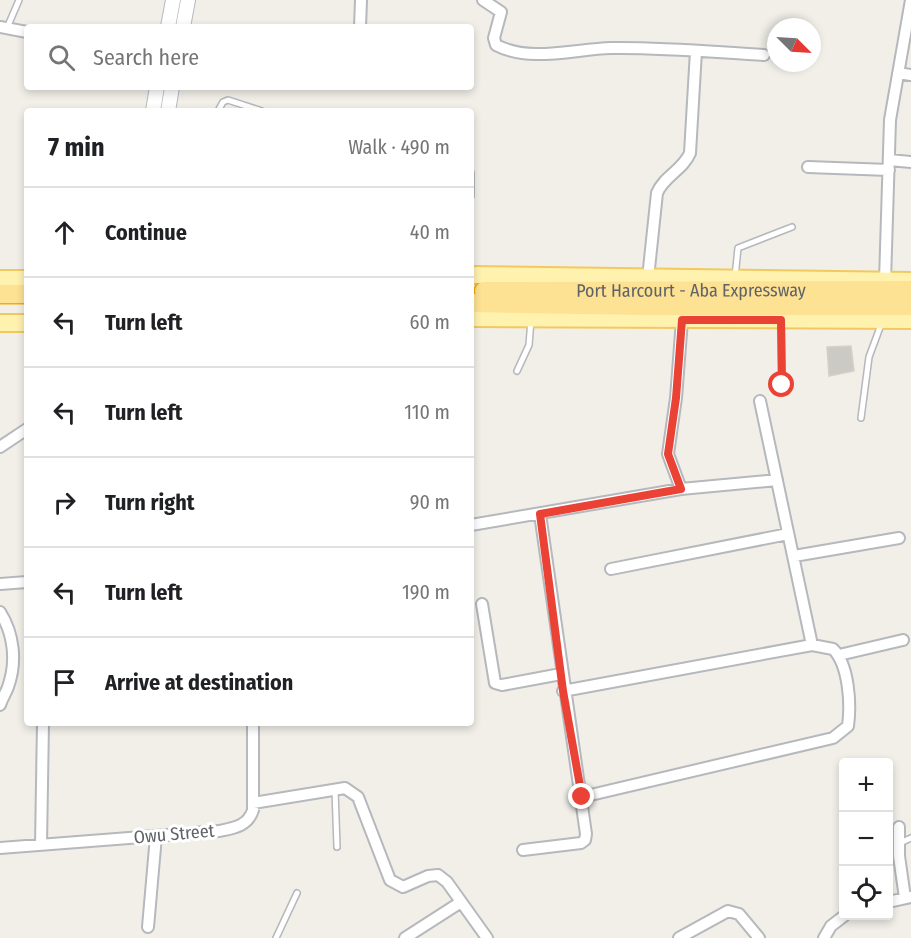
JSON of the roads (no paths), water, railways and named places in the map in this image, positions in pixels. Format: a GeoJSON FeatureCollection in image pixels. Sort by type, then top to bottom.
{"type":"FeatureCollection","features":[{"type":"Feature","properties":{"kind":"highway","name":"Port Harcourt - Aba Expressway"},"geometry":{"type":"LineString","coordinates":[[474,291],[911,290]]}},
{"type":"Feature","properties":{"kind":"highway"},"geometry":{"type":"LineString","coordinates":[[0,294],[24,294]]}},
{"type":"Feature","properties":{"kind":"highway","name":"Port Harcourt - Aba Expressway"},"geometry":{"type":"LineString","coordinates":[[474,303],[640,306],[911,306]]}},
{"type":"Feature","properties":{"kind":"highway"},"geometry":{"type":"LineString","coordinates":[[0,305],[24,305]]}},
{"type":"Feature","properties":{"kind":"main road"},"geometry":{"type":"LineString","coordinates":[[169,24],[173,0]]}},
{"type":"Feature","properties":{"kind":"main road"},"geometry":{"type":"LineString","coordinates":[[184,24],[188,0]]}},
{"type":"Feature","properties":{"kind":"main road"},"geometry":{"type":"LineString","coordinates":[[154,108],[156,90]]}},
{"type":"Feature","properties":{"kind":"main road"},"geometry":{"type":"LineString","coordinates":[[168,108],[172,90]]}},
{"type":"Feature","properties":{"kind":"main road"},"geometry":{"type":"LineString","coordinates":[[474,275],[911,280]]}},
{"type":"Feature","properties":{"kind":"main road"},"geometry":{"type":"LineString","coordinates":[[0,279],[24,279]]}},
{"type":"Feature","properties":{"kind":"main road"},"geometry":{"type":"LineString","coordinates":[[474,318],[911,320]]}},
{"type":"Feature","properties":{"kind":"main road"},"geometry":{"type":"LineString","coordinates":[[0,323],[24,323]]}},
{"type":"Feature","properties":{"kind":"street"},"geometry":{"type":"LineString","coordinates":[[360,24],[361,0]]}},
{"type":"Feature","properties":{"kind":"street"},"geometry":{"type":"LineString","coordinates":[[483,0],[501,12],[494,38],[496,45],[529,54],[611,48],[764,55]]}},
{"type":"Feature","properties":{"kind":"street"},"geometry":{"type":"LineString","coordinates":[[885,281],[890,120],[911,0]]}},
{"type":"Feature","properties":{"kind":"street"},"geometry":{"type":"LineString","coordinates":[[3,28],[24,32]]}},
{"type":"Feature","properties":{"kind":"street"},"geometry":{"type":"LineString","coordinates":[[648,278],[657,193],[664,181],[684,164],[690,153],[696,51]]}},
{"type":"Feature","properties":{"kind":"street"},"geometry":{"type":"LineString","coordinates":[[898,73],[911,75]]}},
{"type":"Feature","properties":{"kind":"street"},"geometry":{"type":"LineString","coordinates":[[808,167],[889,165],[911,162]]}},
{"type":"Feature","properties":{"kind":"street"},"geometry":{"type":"LineString","coordinates":[[681,489],[668,454],[676,398],[682,320]]}},
{"type":"Feature","properties":{"kind":"street"},"geometry":{"type":"LineString","coordinates":[[760,402],[812,645]]}},
{"type":"Feature","properties":{"kind":"street"},"geometry":{"type":"LineString","coordinates":[[0,447],[24,431]]}},
{"type":"Feature","properties":{"kind":"street"},"geometry":{"type":"LineString","coordinates":[[474,525],[681,489],[777,480]]}},
{"type":"Feature","properties":{"kind":"street"},"geometry":{"type":"LineString","coordinates":[[523,850],[580,843],[585,840],[582,797],[563,691],[540,514]]}},
{"type":"Feature","properties":{"kind":"street"},"geometry":{"type":"LineString","coordinates":[[611,569],[788,534]]}},
{"type":"Feature","properties":{"kind":"street"},"geometry":{"type":"LineString","coordinates":[[794,556],[899,538]]}},
{"type":"Feature","properties":{"kind":"street"},"geometry":{"type":"LineString","coordinates":[[0,584],[24,582]]}},
{"type":"Feature","properties":{"kind":"street"},"geometry":{"type":"LineString","coordinates":[[482,604],[495,683],[502,685],[561,674]]}},
{"type":"Feature","properties":{"kind":"street"},"geometry":{"type":"LineString","coordinates":[[0,612],[8,625],[13,648],[8,687],[0,705]]}},
{"type":"Feature","properties":{"kind":"street"},"geometry":{"type":"LineString","coordinates":[[839,655],[903,640]]}},
{"type":"Feature","properties":{"kind":"street"},"geometry":{"type":"LineString","coordinates":[[563,691],[812,645],[828,646],[839,655],[843,665],[849,714],[848,726],[833,738],[582,797]]}},
{"type":"Feature","properties":{"kind":"street"},"geometry":{"type":"LineString","coordinates":[[41,845],[43,726]]}},
{"type":"Feature","properties":{"kind":"street"},"geometry":{"type":"LineString","coordinates":[[253,726],[253,803],[335,790],[351,790],[358,797],[390,880],[404,887],[428,876],[438,875],[487,938]]}},
{"type":"Feature","properties":{"kind":"street","name":"Owu Street"},"geometry":{"type":"LineString","coordinates":[[0,848],[234,828],[248,820],[253,803]]}},
{"type":"Feature","properties":{"kind":"street"},"geometry":{"type":"LineString","coordinates":[[893,901],[908,898],[899,843],[899,827]]}},
{"type":"Feature","properties":{"kind":"street"},"geometry":{"type":"LineString","coordinates":[[148,927],[156,836]]}},
{"type":"Feature","properties":{"kind":"street"},"geometry":{"type":"LineString","coordinates":[[405,938],[461,902]]}},
{"type":"Feature","properties":{"kind":"street"},"geometry":{"type":"LineString","coordinates":[[679,938],[728,911],[739,914],[759,938]]}},
{"type":"Feature","properties":{"kind":"street"},"geometry":{"type":"LineString","coordinates":[[822,937],[839,920]]}},
{"type":"Feature","properties":{"kind":"lane"},"geometry":{"type":"LineString","coordinates":[[3,28],[19,0]]}},
{"type":"Feature","properties":{"kind":"lane"},"geometry":{"type":"LineString","coordinates":[[220,108],[223,102],[228,100],[253,108]]}},
{"type":"Feature","properties":{"kind":"lane"},"geometry":{"type":"LineString","coordinates":[[735,279],[736,249],[792,227]]}},
{"type":"Feature","properties":{"kind":"lane"},"geometry":{"type":"LineString","coordinates":[[517,371],[529,345],[531,318]]}},
{"type":"Feature","properties":{"kind":"lane"},"geometry":{"type":"LineString","coordinates":[[781,320],[782,385]]}},
{"type":"Feature","properties":{"kind":"lane"},"geometry":{"type":"LineString","coordinates":[[861,418],[870,357],[883,320]]}},
{"type":"Feature","properties":{"kind":"lane"},"geometry":{"type":"LineString","coordinates":[[335,790],[337,847]]}},
{"type":"Feature","properties":{"kind":"lane"},"geometry":{"type":"LineString","coordinates":[[899,843],[911,838]]}},
{"type":"Feature","properties":{"kind":"lane"},"geometry":{"type":"LineString","coordinates":[[276,938],[297,893]]}}]}
